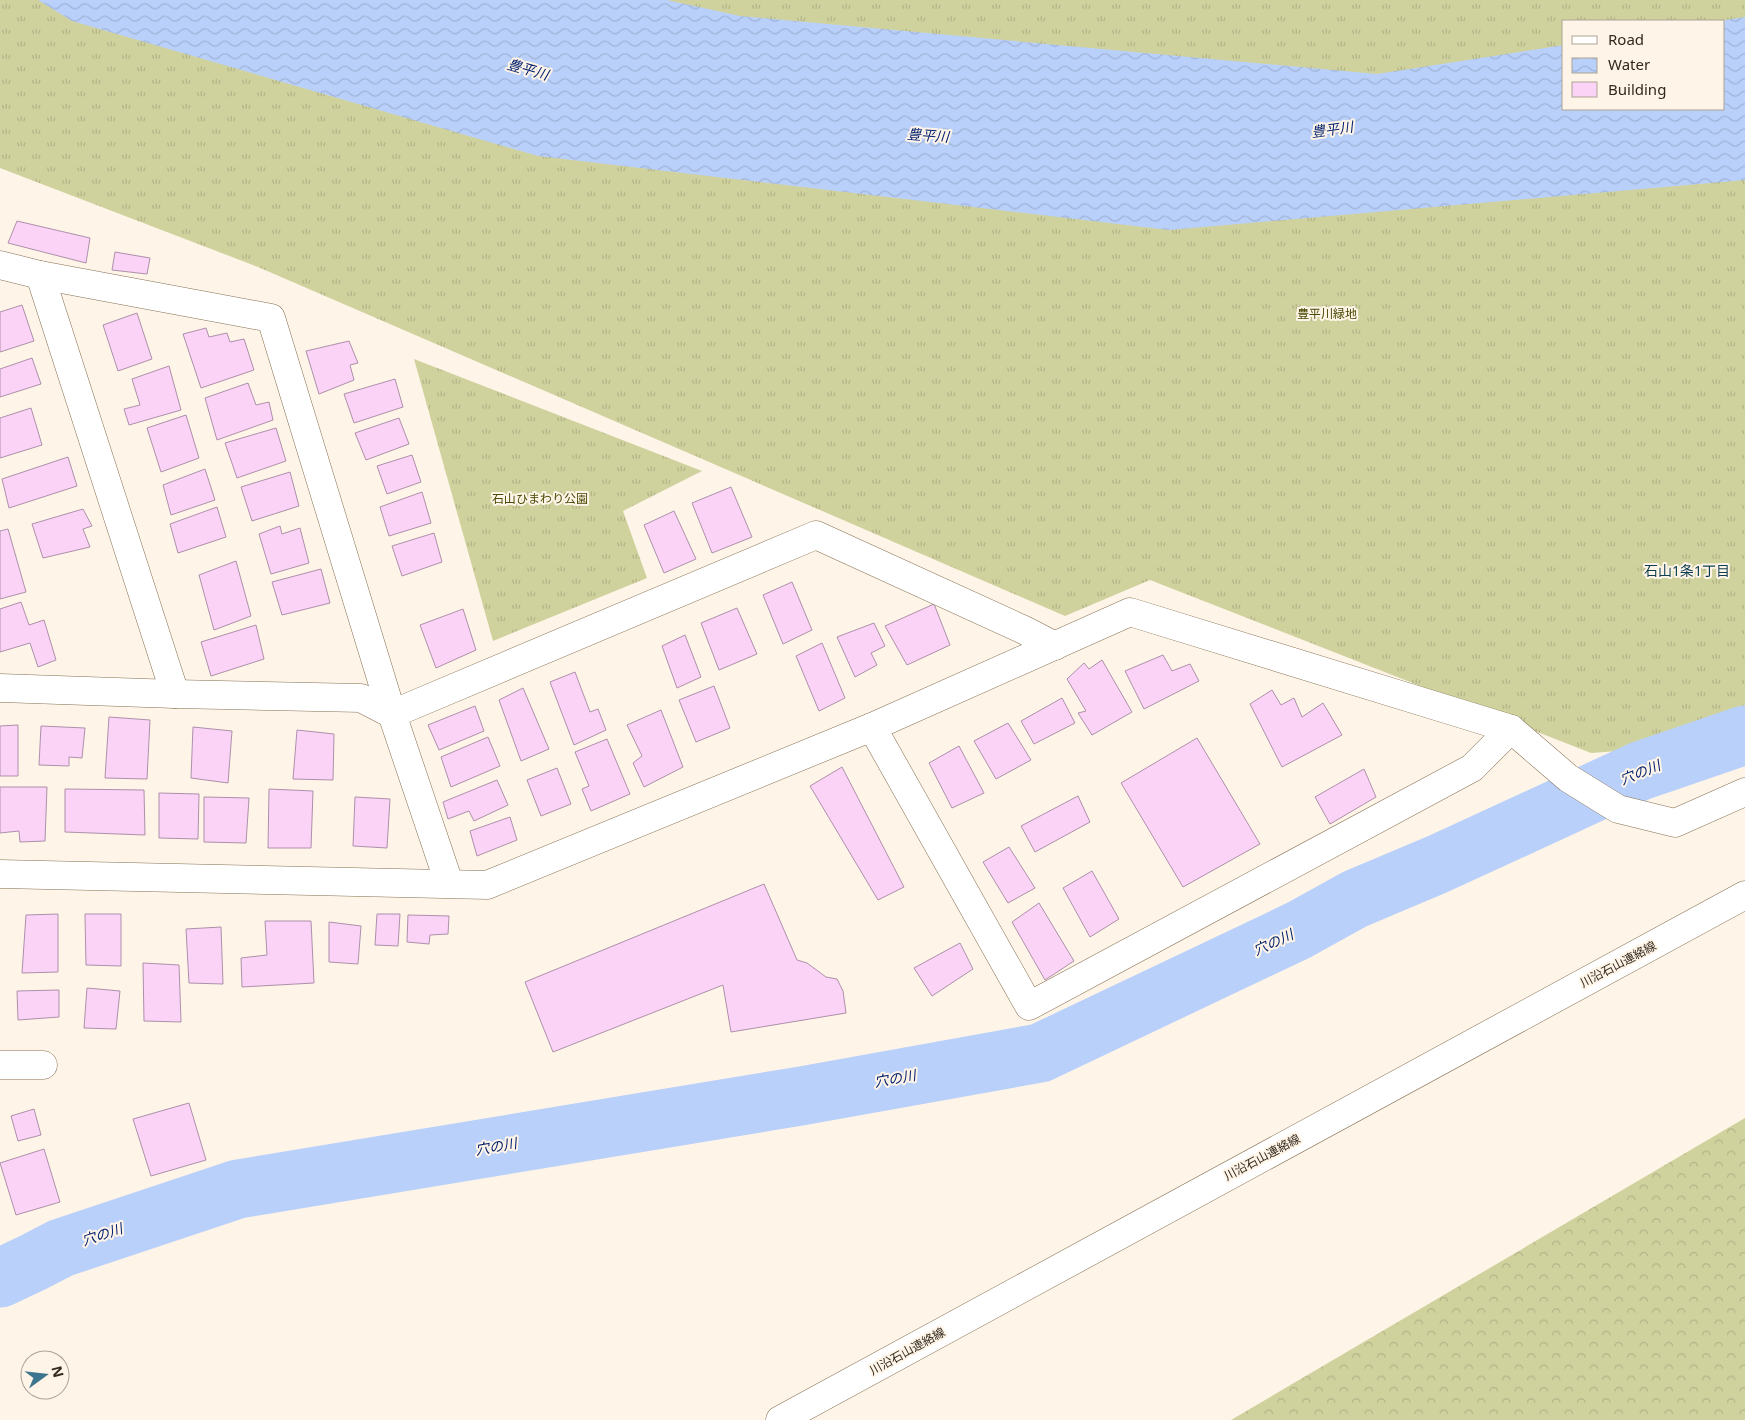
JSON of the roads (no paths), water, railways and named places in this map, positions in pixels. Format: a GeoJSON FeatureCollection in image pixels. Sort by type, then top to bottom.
{"type":"FeatureCollection","features":[{"type":"Feature","properties":{"kind":"street"},"geometry":{"type":"LineString","coordinates":[[0,265],[40,275],[271,318],[392,714],[449,883]]}},
{"type":"Feature","properties":{"kind":"street"},"geometry":{"type":"LineString","coordinates":[[40,275],[175,694]]}},
{"type":"Feature","properties":{"kind":"street"},"geometry":{"type":"LineString","coordinates":[[392,714],[816,535],[1055,646]]}},
{"type":"Feature","properties":{"kind":"street"},"geometry":{"type":"LineString","coordinates":[[0,874],[487,885],[872,727],[1130,612],[1511,728],[1568,778],[1618,809],[1675,823],[1745,792]]}},
{"type":"Feature","properties":{"kind":"street"},"geometry":{"type":"LineString","coordinates":[[0,688],[362,698],[392,714]]}},
{"type":"Feature","properties":{"kind":"street"},"geometry":{"type":"LineString","coordinates":[[872,727],[1029,1006],[1472,768],[1511,728]]}},
{"type":"Feature","properties":{"kind":"street","name":"川沿石山連絡線"},"geometry":{"type":"LineString","coordinates":[[780,1420],[1745,896]]}},
{"type":"Feature","properties":{"kind":"street"},"geometry":{"type":"LineString","coordinates":[[0,1065],[42,1065]]}},
{"type":"Feature","properties":{"kind":"water","name":"豊平川"},"geometry":{"type":"Polygon","coordinates":[[[38,0],[667,0],[740,16],[1377,74],[1562,45],[1562,110],[1725,110],[1725,20],[1745,17],[1745,180],[1169,230],[538,156],[72,21],[38,0]]]}},
{"type":"Feature","properties":{"kind":"waterway","name":"穴の川"},"geometry":{"type":"LineString","coordinates":[[0,1278],[61,1248],[238,1189],[801,1096],[1040,1053],[1299,930],[1355,899],[1438,864],[1640,771],[1745,735]]}},
{"type":"Feature","properties":{"kind":"district","name":"石山1条1丁目"},"geometry":{"type":"Point","coordinates":[1687,570]}},
{"type":"Feature","properties":{"kind":"park label","name":"豊平川緑地"},"geometry":{"type":"Point","coordinates":[1327,313]}},
{"type":"Feature","properties":{"kind":"park label","name":"石山ひまわり公園"},"geometry":{"type":"Point","coordinates":[540,498]}}]}
